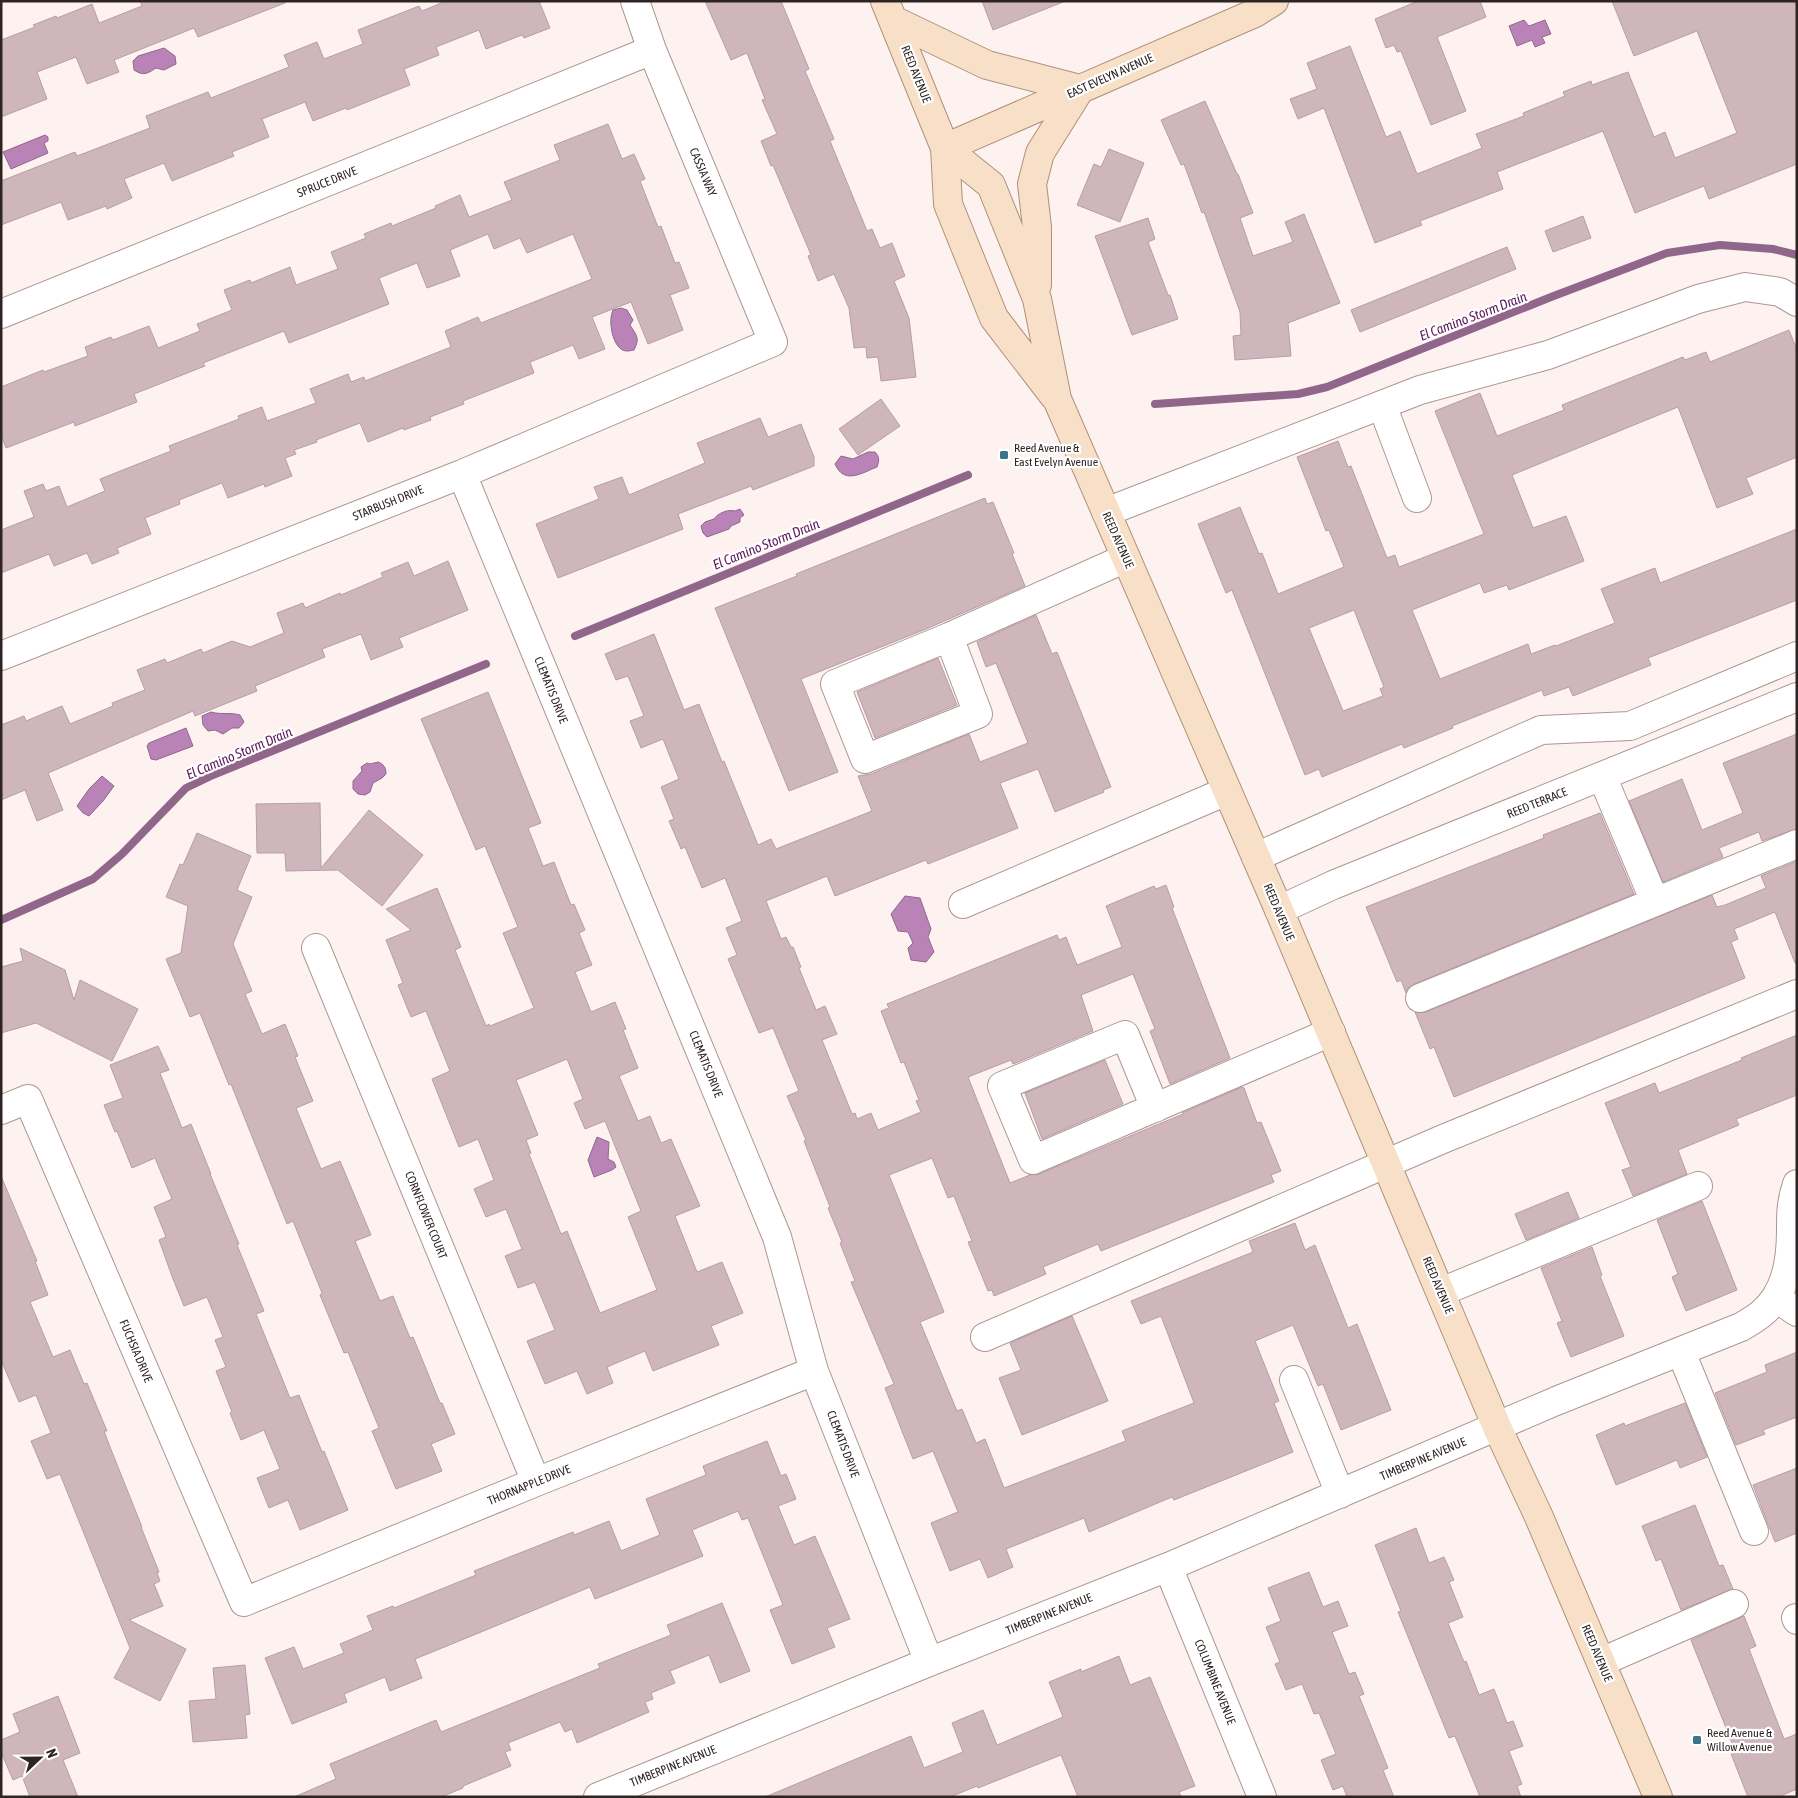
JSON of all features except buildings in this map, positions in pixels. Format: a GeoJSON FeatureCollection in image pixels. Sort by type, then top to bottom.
{"type":"FeatureCollection","features":[{"type":"Feature","properties":{"kind":"main road","name":"EAST EVELYN AVENUE"},"geometry":{"type":"LineString","coordinates":[[945,148],[1255,12],[1274,1]]}},
{"type":"Feature","properties":{"kind":"main road"},"geometry":{"type":"LineString","coordinates":[[889,11],[987,65],[1080,89],[1040,153],[1032,184],[1037,227],[1037,299]]}},
{"type":"Feature","properties":{"kind":"main road","name":"REED AVENUE"},"geometry":{"type":"LineString","coordinates":[[889,11],[945,148],[948,204],[994,318],[1057,399]]}},
{"type":"Feature","properties":{"kind":"main road","name":"REED AVENUE"},"geometry":{"type":"LineString","coordinates":[[945,148],[991,185],[1037,299],[1057,399],[1279,910],[1497,1427],[1539,1517],[1658,1797]]}},
{"type":"Feature","properties":{"kind":"street","name":"CASSIA WAY"},"geometry":{"type":"LineString","coordinates":[[635,1],[652,50],[773,342]]}},
{"type":"Feature","properties":{"kind":"street","name":"SPRUCE DRIVE"},"geometry":{"type":"LineString","coordinates":[[1,314],[652,50]]}},
{"type":"Feature","properties":{"kind":"street"},"geometry":{"type":"LineString","coordinates":[[1106,512],[1420,390],[1548,355],[1707,297],[1745,287],[1780,292],[1797,302]]}},
{"type":"Feature","properties":{"kind":"street","name":"STARBUSH DRIVE"},"geometry":{"type":"LineString","coordinates":[[1,656],[462,474],[773,342]]}},
{"type":"Feature","properties":{"kind":"street"},"geometry":{"type":"LineString","coordinates":[[1382,404],[1417,498]]}},
{"type":"Feature","properties":{"kind":"street","name":"CLEMATIS DRIVE"},"geometry":{"type":"LineString","coordinates":[[462,474],[777,1237],[814,1371],[928,1662]]}},
{"type":"Feature","properties":{"kind":"street"},"geometry":{"type":"LineString","coordinates":[[949,637],[978,714],[865,759],[835,684],[949,637],[1126,558]]}},
{"type":"Feature","properties":{"kind":"street"},"geometry":{"type":"LineString","coordinates":[[1256,857],[1542,730],[1630,726],[1797,656]]}},
{"type":"Feature","properties":{"kind":"street","name":"REED TERRACE"},"geometry":{"type":"LineString","coordinates":[[1279,910],[1333,885],[1797,698]]}},
{"type":"Feature","properties":{"kind":"street"},"geometry":{"type":"LineString","coordinates":[[1602,776],[1655,902]]}},
{"type":"Feature","properties":{"kind":"street"},"geometry":{"type":"LineString","coordinates":[[963,904],[1227,791]]}},
{"type":"Feature","properties":{"kind":"street"},"geometry":{"type":"LineString","coordinates":[[1420,998],[1797,844]]}},
{"type":"Feature","properties":{"kind":"street","name":"CORNFLOWER COURT"},"geometry":{"type":"LineString","coordinates":[[316,948],[536,1482]]}},
{"type":"Feature","properties":{"kind":"street"},"geometry":{"type":"LineString","coordinates":[[985,1337],[1387,1163],[1797,994]]}},
{"type":"Feature","properties":{"kind":"street"},"geometry":{"type":"LineString","coordinates":[[1155,1108],[1125,1035],[1002,1086],[1033,1160],[1155,1108],[1331,1032]]}},
{"type":"Feature","properties":{"kind":"street","name":"FUCHSIA DRIVE"},"geometry":{"type":"LineString","coordinates":[[1,1110],[28,1099],[244,1602]]}},
{"type":"Feature","properties":{"kind":"street"},"geometry":{"type":"LineString","coordinates":[[1497,1427],[1556,1401],[1741,1327],[1761,1314],[1786,1305],[1785,1281],[1790,1257],[1791,1202],[1797,1184]]}},
{"type":"Feature","properties":{"kind":"street"},"geometry":{"type":"LineString","coordinates":[[1441,1292],[1698,1186]]}},
{"type":"Feature","properties":{"kind":"street"},"geometry":{"type":"LineString","coordinates":[[1681,1352],[1754,1531]]}},
{"type":"Feature","properties":{"kind":"street","name":"THORNAPPLE DRIVE"},"geometry":{"type":"LineString","coordinates":[[244,1602],[536,1482],[814,1371]]}},
{"type":"Feature","properties":{"kind":"street"},"geometry":{"type":"LineString","coordinates":[[1294,1380],[1340,1494]]}},
{"type":"Feature","properties":{"kind":"street","name":"TIMBERPINE AVENUE"},"geometry":{"type":"LineString","coordinates":[[598,1797],[928,1662],[1168,1567],[1497,1427]]}},
{"type":"Feature","properties":{"kind":"street","name":"COLUMBINE AVENUE"},"geometry":{"type":"LineString","coordinates":[[1168,1567],[1262,1797]]}},
{"type":"Feature","properties":{"kind":"street"},"geometry":{"type":"LineString","coordinates":[[1601,1662],[1734,1604]]}},
{"type":"Feature","properties":{"kind":"shaded area"},"geometry":{"type":"Polygon","coordinates":[[[1524,20],[1529,26],[1545,20],[1551,34],[1542,37],[1545,43],[1535,47],[1532,40],[1517,46],[1509,26],[1524,20]]]}},
{"type":"Feature","properties":{"kind":"shaded area"},"geometry":{"type":"Polygon","coordinates":[[[164,48],[175,56],[176,64],[164,70],[156,68],[145,74],[134,70],[133,61],[138,56],[164,48]]]}},
{"type":"Feature","properties":{"kind":"shaded area"},"geometry":{"type":"Polygon","coordinates":[[[45,135],[48,137],[48,141],[44,143],[48,153],[11,169],[3,152],[45,135]]]}},
{"type":"Feature","properties":{"kind":"shaded area"},"geometry":{"type":"Polygon","coordinates":[[[621,308],[627,310],[633,320],[630,325],[637,340],[634,350],[626,351],[621,349],[613,337],[611,319],[613,310],[621,308]]]}},
{"type":"Feature","properties":{"kind":"shaded area"},"geometry":{"type":"Polygon","coordinates":[[[868,452],[875,452],[878,456],[877,467],[854,476],[843,474],[835,464],[841,456],[853,459],[868,452]]]}},
{"type":"Feature","properties":{"kind":"shaded area"},"geometry":{"type":"Polygon","coordinates":[[[740,509],[744,515],[740,518],[740,522],[729,529],[707,537],[703,533],[701,526],[705,522],[714,519],[723,512],[740,509]]]}},
{"type":"Feature","properties":{"kind":"shaded area"},"geometry":{"type":"Polygon","coordinates":[[[211,712],[240,715],[244,722],[239,728],[232,728],[223,734],[215,730],[208,731],[203,725],[202,716],[211,712]]]}},
{"type":"Feature","properties":{"kind":"shaded area"},"geometry":{"type":"Polygon","coordinates":[[[186,728],[193,746],[156,760],[151,759],[147,746],[149,743],[186,728]]]}},
{"type":"Feature","properties":{"kind":"shaded area"},"geometry":{"type":"Polygon","coordinates":[[[378,762],[384,766],[386,774],[373,783],[370,792],[365,795],[358,794],[353,789],[353,781],[362,771],[361,767],[367,763],[378,762]]]}},
{"type":"Feature","properties":{"kind":"shaded area"},"geometry":{"type":"Polygon","coordinates":[[[102,776],[114,786],[89,816],[83,813],[77,806],[89,789],[102,776]]]}},
{"type":"Feature","properties":{"kind":"shaded area"},"geometry":{"type":"Polygon","coordinates":[[[905,896],[920,898],[931,929],[928,937],[934,952],[926,962],[911,960],[908,948],[913,943],[908,932],[898,931],[891,914],[905,896]]]}},
{"type":"Feature","properties":{"kind":"shaded area"},"geometry":{"type":"Polygon","coordinates":[[[597,1137],[609,1142],[608,1159],[614,1162],[616,1167],[594,1177],[588,1160],[597,1137]]]}},
{"type":"Feature","properties":{"kind":"waterway","name":"El Camino Storm Drain"},"geometry":{"type":"LineString","coordinates":[[1155,404],[1298,394],[1327,387],[1551,297],[1667,253],[1720,245],[1773,249],[1797,255]]}},
{"type":"Feature","properties":{"kind":"waterway","name":"El Camino Storm Drain"},"geometry":{"type":"LineString","coordinates":[[575,636],[968,475]]}},
{"type":"Feature","properties":{"kind":"waterway","name":"El Camino Storm Drain"},"geometry":{"type":"LineString","coordinates":[[1,920],[93,879],[122,854],[186,788],[213,775],[486,664]]}},
{"type":"Feature","properties":{"kind":"place","name":"Reed Avenue & East Evelyn Avenue"},"geometry":{"type":"Point","coordinates":[1004,455]}},
{"type":"Feature","properties":{"kind":"place","name":"Reed Avenue & Willow Avenue"},"geometry":{"type":"Point","coordinates":[1697,1740]}}]}
